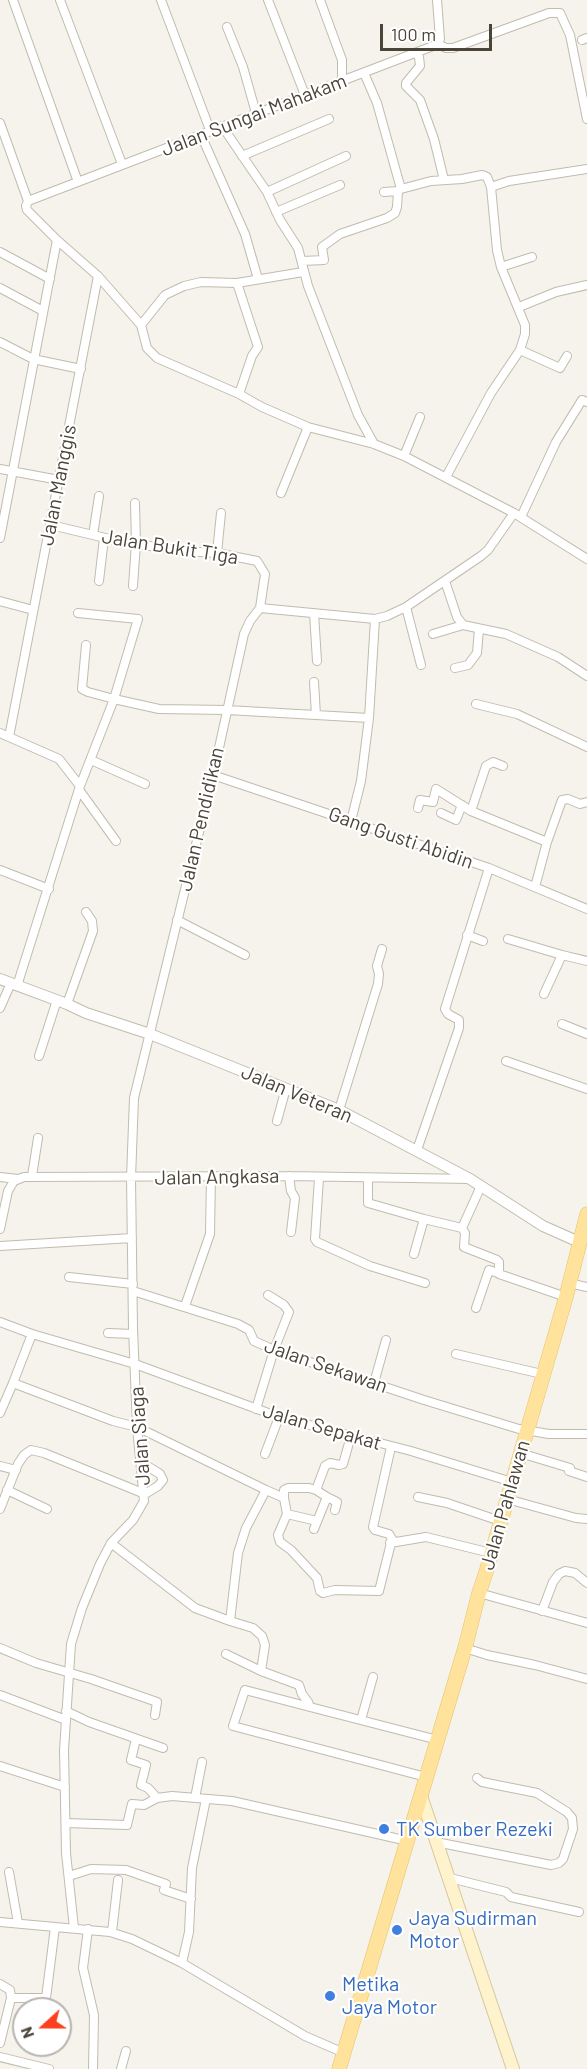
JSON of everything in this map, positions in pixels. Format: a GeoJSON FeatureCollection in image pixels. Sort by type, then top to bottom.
{"type":"FeatureCollection","features":[{"type":"Feature","properties":{"kind":"main road","name":"Jalan Pahlawan"},"geometry":{"type":"LineString","coordinates":[[339,2069],[416,1817],[586,1222]]}},
{"type":"Feature","properties":{"kind":"main road"},"geometry":{"type":"LineString","coordinates":[[421,1796],[513,2069]]}},
{"type":"Feature","properties":{"kind":"main road"},"geometry":{"type":"LineString","coordinates":[[416,1817],[436,1842]]}},
{"type":"Feature","properties":{"kind":"street"},"geometry":{"type":"LineString","coordinates":[[13,0],[78,182]]}},
{"type":"Feature","properties":{"kind":"street"},"geometry":{"type":"LineString","coordinates":[[60,0],[122,164]]}},
{"type":"Feature","properties":{"kind":"street"},"geometry":{"type":"LineString","coordinates":[[162,0],[210,130]]}},
{"type":"Feature","properties":{"kind":"street"},"geometry":{"type":"LineString","coordinates":[[268,0],[305,95]]}},
{"type":"Feature","properties":{"kind":"street"},"geometry":{"type":"LineString","coordinates":[[320,0],[341,58],[342,82]]}},
{"type":"Feature","properties":{"kind":"street"},"geometry":{"type":"LineString","coordinates":[[437,0],[440,39],[438,44],[446,48],[453,48],[549,13],[560,13],[570,35],[587,119]]}},
{"type":"Feature","properties":{"kind":"street"},"geometry":{"type":"LineString","coordinates":[[227,27],[243,67],[256,113]]}},
{"type":"Feature","properties":{"kind":"street","name":"Jalan Sungai Mahakam"},"geometry":{"type":"LineString","coordinates":[[27,206],[122,164],[438,44]]}},
{"type":"Feature","properties":{"kind":"street"},"geometry":{"type":"LineString","coordinates":[[416,53],[420,66],[406,86],[420,100],[434,139],[444,180]]}},
{"type":"Feature","properties":{"kind":"street"},"geometry":{"type":"LineString","coordinates":[[302,261],[324,260],[322,247],[340,234],[387,218],[395,213],[400,190],[377,103],[364,73]]}},
{"type":"Feature","properties":{"kind":"street"},"geometry":{"type":"LineString","coordinates":[[242,156],[329,119]]}},
{"type":"Feature","properties":{"kind":"street"},"geometry":{"type":"LineString","coordinates":[[0,123],[27,206],[57,240],[98,276],[141,325],[147,348],[157,358],[308,427],[374,444],[404,456],[518,515],[587,559]]}},
{"type":"Feature","properties":{"kind":"street"},"geometry":{"type":"LineString","coordinates":[[222,126],[267,192],[276,212],[298,248],[303,272],[358,415],[374,444]]}},
{"type":"Feature","properties":{"kind":"street"},"geometry":{"type":"LineString","coordinates":[[201,135],[245,234],[258,279]]}},
{"type":"Feature","properties":{"kind":"street"},"geometry":{"type":"LineString","coordinates":[[267,192],[346,156]]}},
{"type":"Feature","properties":{"kind":"street"},"geometry":{"type":"LineString","coordinates":[[491,186],[509,181],[587,170]]}},
{"type":"Feature","properties":{"kind":"street"},"geometry":{"type":"LineString","coordinates":[[384,192],[431,181],[485,175],[491,186],[494,228],[501,267],[525,325],[520,350],[491,393],[446,477]]}},
{"type":"Feature","properties":{"kind":"street"},"geometry":{"type":"LineString","coordinates":[[276,212],[340,185]]}},
{"type":"Feature","properties":{"kind":"street"},"geometry":{"type":"LineString","coordinates":[[0,538],[57,240]]}},
{"type":"Feature","properties":{"kind":"street"},"geometry":{"type":"LineString","coordinates":[[0,252],[50,279]]}},
{"type":"Feature","properties":{"kind":"street"},"geometry":{"type":"LineString","coordinates":[[501,267],[532,257]]}},
{"type":"Feature","properties":{"kind":"street"},"geometry":{"type":"LineString","coordinates":[[141,325],[165,295],[174,290],[201,282],[237,283],[303,272]]}},
{"type":"Feature","properties":{"kind":"street","name":"Jalan Manggis"},"geometry":{"type":"LineString","coordinates":[[4,735],[51,525],[98,276]]}},
{"type":"Feature","properties":{"kind":"street"},"geometry":{"type":"LineString","coordinates":[[237,283],[258,347],[252,356],[239,394]]}},
{"type":"Feature","properties":{"kind":"street"},"geometry":{"type":"LineString","coordinates":[[519,307],[556,292],[587,285]]}},
{"type":"Feature","properties":{"kind":"street"},"geometry":{"type":"LineString","coordinates":[[0,288],[43,311]]}},
{"type":"Feature","properties":{"kind":"street"},"geometry":{"type":"LineString","coordinates":[[0,342],[33,359],[81,369]]}},
{"type":"Feature","properties":{"kind":"street"},"geometry":{"type":"LineString","coordinates":[[520,350],[560,368],[567,356]]}},
{"type":"Feature","properties":{"kind":"street"},"geometry":{"type":"LineString","coordinates":[[260,608],[375,619],[406,608],[488,550],[518,515],[556,442],[582,400],[587,402]]}},
{"type":"Feature","properties":{"kind":"street"},"geometry":{"type":"LineString","coordinates":[[404,456],[420,417]]}},
{"type":"Feature","properties":{"kind":"street"},"geometry":{"type":"LineString","coordinates":[[281,493],[308,427]]}},
{"type":"Feature","properties":{"kind":"street"},"geometry":{"type":"LineString","coordinates":[[0,469],[59,480]]}},
{"type":"Feature","properties":{"kind":"street"},"geometry":{"type":"LineString","coordinates":[[93,536],[99,496]]}},
{"type":"Feature","properties":{"kind":"street"},"geometry":{"type":"LineString","coordinates":[[133,586],[136,543],[135,503]]}},
{"type":"Feature","properties":{"kind":"street"},"geometry":{"type":"LineString","coordinates":[[217,553],[221,513]]}},
{"type":"Feature","properties":{"kind":"street","name":"Jalan Bukit Tiga"},"geometry":{"type":"LineString","coordinates":[[51,525],[104,538],[182,551],[217,553],[257,561],[265,574],[260,608]]}},
{"type":"Feature","properties":{"kind":"street"},"geometry":{"type":"LineString","coordinates":[[99,582],[104,538]]}},
{"type":"Feature","properties":{"kind":"street"},"geometry":{"type":"LineString","coordinates":[[445,581],[457,617],[463,625]]}},
{"type":"Feature","properties":{"kind":"street"},"geometry":{"type":"LineString","coordinates":[[0,601],[33,610]]}},
{"type":"Feature","properties":{"kind":"street","name":"Jalan Pendidikan"},"geometry":{"type":"LineString","coordinates":[[150,1034],[213,775],[244,634],[260,608]]}},
{"type":"Feature","properties":{"kind":"street"},"geometry":{"type":"LineString","coordinates":[[406,608],[421,665]]}},
{"type":"Feature","properties":{"kind":"street"},"geometry":{"type":"LineString","coordinates":[[0,1008],[14,985],[49,889],[80,789],[114,699],[138,619],[78,613]]}},
{"type":"Feature","properties":{"kind":"street"},"geometry":{"type":"LineString","coordinates":[[314,613],[317,661]]}},
{"type":"Feature","properties":{"kind":"street"},"geometry":{"type":"LineString","coordinates":[[351,821],[361,781],[369,718],[375,619]]}},
{"type":"Feature","properties":{"kind":"street"},"geometry":{"type":"LineString","coordinates":[[433,634],[463,625],[506,634],[558,657],[587,676]]}},
{"type":"Feature","properties":{"kind":"street"},"geometry":{"type":"LineString","coordinates":[[455,668],[468,665],[477,653],[479,629]]}},
{"type":"Feature","properties":{"kind":"street"},"geometry":{"type":"LineString","coordinates":[[86,645],[82,688],[88,692],[114,699],[159,709],[227,710],[369,718]]}},
{"type":"Feature","properties":{"kind":"street"},"geometry":{"type":"LineString","coordinates":[[314,682],[316,715]]}},
{"type":"Feature","properties":{"kind":"street"},"geometry":{"type":"LineString","coordinates":[[476,704],[517,714],[587,747]]}},
{"type":"Feature","properties":{"kind":"street"},"geometry":{"type":"LineString","coordinates":[[4,735],[59,759],[116,841]]}},
{"type":"Feature","properties":{"kind":"street"},"geometry":{"type":"LineString","coordinates":[[90,760],[145,784]]}},
{"type":"Feature","properties":{"kind":"street"},"geometry":{"type":"LineString","coordinates":[[471,810],[486,766],[493,762],[503,766]]}},
{"type":"Feature","properties":{"kind":"street","name":"Gang Gusti Abidin"},"geometry":{"type":"LineString","coordinates":[[213,775],[489,868],[587,909]]}},
{"type":"Feature","properties":{"kind":"street"},"geometry":{"type":"LineString","coordinates":[[418,808],[420,800],[433,802],[436,789],[471,810],[547,843]]}},
{"type":"Feature","properties":{"kind":"street"},"geometry":{"type":"LineString","coordinates":[[535,887],[562,800],[568,799],[580,804],[587,802]]}},
{"type":"Feature","properties":{"kind":"street"},"geometry":{"type":"LineString","coordinates":[[441,813],[456,820],[462,805]]}},
{"type":"Feature","properties":{"kind":"street"},"geometry":{"type":"LineString","coordinates":[[417,1150],[459,1028],[459,1020],[448,1014],[445,1009],[489,868]]}},
{"type":"Feature","properties":{"kind":"street"},"geometry":{"type":"LineString","coordinates":[[0,870],[49,889]]}},
{"type":"Feature","properties":{"kind":"street"},"geometry":{"type":"LineString","coordinates":[[39,1056],[93,931],[92,921],[86,912]]}},
{"type":"Feature","properties":{"kind":"street"},"geometry":{"type":"LineString","coordinates":[[177,920],[245,955]]}},
{"type":"Feature","properties":{"kind":"street"},"geometry":{"type":"LineString","coordinates":[[467,934],[483,940]]}},
{"type":"Feature","properties":{"kind":"street"},"geometry":{"type":"LineString","coordinates":[[508,939],[587,961]]}},
{"type":"Feature","properties":{"kind":"street"},"geometry":{"type":"LineString","coordinates":[[339,1110],[379,979],[377,966],[381,949]]}},
{"type":"Feature","properties":{"kind":"street"},"geometry":{"type":"LineString","coordinates":[[544,994],[562,955]]}},
{"type":"Feature","properties":{"kind":"street","name":"Jalan Veteran"},"geometry":{"type":"LineString","coordinates":[[0,979],[86,1013],[150,1034],[339,1110],[470,1179],[543,1226],[579,1242]]}},
{"type":"Feature","properties":{"kind":"street"},"geometry":{"type":"LineString","coordinates":[[562,1024],[587,1034]]}},
{"type":"Feature","properties":{"kind":"street","name":"Jalan Siaga"},"geometry":{"type":"LineString","coordinates":[[74,1928],[65,1787],[66,1715],[71,1644],[92,1581],[111,1543],[140,1511],[145,1494],[137,1427],[130,1178],[134,1098],[150,1034]]}},
{"type":"Feature","properties":{"kind":"street"},"geometry":{"type":"LineString","coordinates":[[506,1061],[587,1089]]}},
{"type":"Feature","properties":{"kind":"street"},"geometry":{"type":"LineString","coordinates":[[277,1121],[286,1088]]}},
{"type":"Feature","properties":{"kind":"street"},"geometry":{"type":"LineString","coordinates":[[32,1176],[38,1138]]}},
{"type":"Feature","properties":{"kind":"street","name":"Jalan Angkasa"},"geometry":{"type":"LineString","coordinates":[[14,1182],[32,1176],[470,1179]]}},
{"type":"Feature","properties":{"kind":"street"},"geometry":{"type":"LineString","coordinates":[[290,1176],[291,1191],[295,1198],[291,1232]]}},
{"type":"Feature","properties":{"kind":"street"},"geometry":{"type":"LineString","coordinates":[[0,1177],[14,1182]]}},
{"type":"Feature","properties":{"kind":"street"},"geometry":{"type":"LineString","coordinates":[[185,1306],[210,1234],[211,1177]]}},
{"type":"Feature","properties":{"kind":"street"},"geometry":{"type":"LineString","coordinates":[[319,1178],[315,1239],[317,1242],[370,1266],[425,1283]]}},
{"type":"Feature","properties":{"kind":"street"},"geometry":{"type":"LineString","coordinates":[[368,1178],[368,1203],[462,1228],[465,1233],[464,1247],[497,1260],[499,1262],[498,1273]]}},
{"type":"Feature","properties":{"kind":"street"},"geometry":{"type":"LineString","coordinates":[[0,1185],[14,1182]]}},
{"type":"Feature","properties":{"kind":"street"},"geometry":{"type":"LineString","coordinates":[[0,1229],[14,1182]]}},
{"type":"Feature","properties":{"kind":"street"},"geometry":{"type":"LineString","coordinates":[[462,1228],[481,1186]]}},
{"type":"Feature","properties":{"kind":"street"},"geometry":{"type":"LineString","coordinates":[[414,1254],[424,1218]]}},
{"type":"Feature","properties":{"kind":"street"},"geometry":{"type":"LineString","coordinates":[[0,1246],[132,1238]]}},
{"type":"Feature","properties":{"kind":"street"},"geometry":{"type":"LineString","coordinates":[[476,1308],[489,1270],[567,1290],[587,1287]]}},
{"type":"Feature","properties":{"kind":"street","name":"Jalan Sekawan"},"geometry":{"type":"LineString","coordinates":[[69,1277],[133,1288],[238,1324],[249,1330],[254,1341],[273,1350],[424,1400],[527,1430],[549,1434],[587,1434]]}},
{"type":"Feature","properties":{"kind":"street"},"geometry":{"type":"LineString","coordinates":[[256,1409],[273,1350],[289,1312],[285,1305],[268,1294]]}},
{"type":"Feature","properties":{"kind":"street","name":"Jalan Sepakat"},"geometry":{"type":"LineString","coordinates":[[0,1322],[32,1334],[135,1364],[279,1417],[512,1482]]}},
{"type":"Feature","properties":{"kind":"street"},"geometry":{"type":"LineString","coordinates":[[108,1333],[133,1334]]}},
{"type":"Feature","properties":{"kind":"street"},"geometry":{"type":"LineString","coordinates":[[0,1413],[32,1334]]}},
{"type":"Feature","properties":{"kind":"street"},"geometry":{"type":"LineString","coordinates":[[374,1383],[386,1340]]}},
{"type":"Feature","properties":{"kind":"street"},"geometry":{"type":"LineString","coordinates":[[456,1354],[542,1374]]}},
{"type":"Feature","properties":{"kind":"street"},"geometry":{"type":"LineString","coordinates":[[13,1383],[113,1421],[137,1427],[266,1491],[284,1497]]}},
{"type":"Feature","properties":{"kind":"street"},"geometry":{"type":"LineString","coordinates":[[265,1454],[279,1417]]}},
{"type":"Feature","properties":{"kind":"street"},"geometry":{"type":"LineString","coordinates":[[316,1490],[325,1466],[330,1463],[340,1466],[343,1464],[351,1436]]}},
{"type":"Feature","properties":{"kind":"street"},"geometry":{"type":"LineString","coordinates":[[335,1510],[337,1502],[316,1490],[288,1488],[284,1490],[287,1514],[279,1531],[279,1540],[310,1569],[323,1593],[335,1590],[379,1591],[392,1539],[389,1534],[375,1530],[374,1527],[391,1447]]}},
{"type":"Feature","properties":{"kind":"street"},"geometry":{"type":"LineString","coordinates":[[1,1504],[24,1455],[32,1450],[145,1494],[154,1490],[163,1480],[160,1474],[141,1462]]}},
{"type":"Feature","properties":{"kind":"street"},"geometry":{"type":"LineString","coordinates":[[520,1453],[570,1468],[569,1471],[587,1477]]}},
{"type":"Feature","properties":{"kind":"street"},"geometry":{"type":"LineString","coordinates":[[0,1466],[16,1470]]}},
{"type":"Feature","properties":{"kind":"street"},"geometry":{"type":"LineString","coordinates":[[7,1490],[47,1509]]}},
{"type":"Feature","properties":{"kind":"street"},"geometry":{"type":"LineString","coordinates":[[230,1621],[238,1552],[246,1528],[266,1491]]}},
{"type":"Feature","properties":{"kind":"street"},"geometry":{"type":"LineString","coordinates":[[287,1514],[316,1525],[327,1497]]}},
{"type":"Feature","properties":{"kind":"street"},"geometry":{"type":"LineString","coordinates":[[418,1497],[447,1503],[500,1521]]}},
{"type":"Feature","properties":{"kind":"street"},"geometry":{"type":"LineString","coordinates":[[507,1499],[587,1519]]}},
{"type":"Feature","properties":{"kind":"street"},"geometry":{"type":"LineString","coordinates":[[390,1543],[426,1537],[491,1553]]}},
{"type":"Feature","properties":{"kind":"street"},"geometry":{"type":"LineString","coordinates":[[111,1543],[195,1608],[253,1628],[262,1635],[265,1645],[261,1671]]}},
{"type":"Feature","properties":{"kind":"street"},"geometry":{"type":"LineString","coordinates":[[542,1611],[553,1582],[559,1574],[575,1573],[587,1583]]}},
{"type":"Feature","properties":{"kind":"street"},"geometry":{"type":"LineString","coordinates":[[479,1593],[587,1623]]}},
{"type":"Feature","properties":{"kind":"street"},"geometry":{"type":"LineString","coordinates":[[0,1648],[36,1663],[157,1702],[155,1715]]}},
{"type":"Feature","properties":{"kind":"street"},"geometry":{"type":"LineString","coordinates":[[465,1648],[587,1679]]}},
{"type":"Feature","properties":{"kind":"street"},"geometry":{"type":"LineString","coordinates":[[226,1654],[261,1671],[299,1685],[310,1707]]}},
{"type":"Feature","properties":{"kind":"street"},"geometry":{"type":"LineString","coordinates":[[361,1719],[373,1677]]}},
{"type":"Feature","properties":{"kind":"street"},"geometry":{"type":"LineString","coordinates":[[426,1777],[233,1726],[245,1690],[438,1740]]}},
{"type":"Feature","properties":{"kind":"street"},"geometry":{"type":"LineString","coordinates":[[0,1695],[89,1722],[163,1748]]}},
{"type":"Feature","properties":{"kind":"street"},"geometry":{"type":"LineString","coordinates":[[135,1743],[131,1760],[146,1765],[141,1785],[148,1788],[154,1800]]}},
{"type":"Feature","properties":{"kind":"street"},"geometry":{"type":"LineString","coordinates":[[195,1798],[202,1762]]}},
{"type":"Feature","properties":{"kind":"street"},"geometry":{"type":"LineString","coordinates":[[0,1766],[65,1787]]}},
{"type":"Feature","properties":{"kind":"street"},"geometry":{"type":"LineString","coordinates":[[436,1842],[550,1865],[559,1863],[563,1859],[572,1836],[573,1823],[570,1815],[537,1793],[482,1782],[477,1778]]}},
{"type":"Feature","properties":{"kind":"street"},"geometry":{"type":"LineString","coordinates":[[66,1823],[127,1825],[132,1804],[144,1805],[164,1796],[239,1802],[408,1841]]}},
{"type":"Feature","properties":{"kind":"street"},"geometry":{"type":"LineString","coordinates":[[182,1963],[189,1932],[192,1869],[206,1799]]}},
{"type":"Feature","properties":{"kind":"street"},"geometry":{"type":"LineString","coordinates":[[69,1876],[91,1869],[126,1870],[166,1884],[164,1890],[191,1899]]}},
{"type":"Feature","properties":{"kind":"street"},"geometry":{"type":"LineString","coordinates":[[9,1872],[18,1923]]}},
{"type":"Feature","properties":{"kind":"street"},"geometry":{"type":"LineString","coordinates":[[450,1878],[506,1892],[511,1897],[579,1912]]}},
{"type":"Feature","properties":{"kind":"street"},"geometry":{"type":"LineString","coordinates":[[112,1932],[118,1880]]}},
{"type":"Feature","properties":{"kind":"street"},"geometry":{"type":"LineString","coordinates":[[0,1922],[112,1932],[161,1952],[305,2036],[344,2053]]}},
{"type":"Feature","properties":{"kind":"street"},"geometry":{"type":"LineString","coordinates":[[11,1998],[46,1998],[55,1926]]}},
{"type":"Feature","properties":{"kind":"street"},"geometry":{"type":"LineString","coordinates":[[88,1929],[83,1968],[93,2008],[93,2069]]}},
{"type":"Feature","properties":{"kind":"street"},"geometry":{"type":"LineString","coordinates":[[0,1984],[10,1990],[11,1998],[0,2043]]}},
{"type":"Feature","properties":{"kind":"street"},"geometry":{"type":"LineString","coordinates":[[121,2069],[126,2051]]}},
{"type":"Feature","properties":{"kind":"street"},"geometry":{"type":"LineString","coordinates":[[0,2057],[49,2069]]}},
{"type":"Feature","properties":{"kind":"place","name":"TK Sumber Rezeki"},"geometry":{"type":"Point","coordinates":[384,1829]}},
{"type":"Feature","properties":{"kind":"place","name":"Jaya Sudirman Motor"},"geometry":{"type":"Point","coordinates":[397,1930]}},
{"type":"Feature","properties":{"kind":"place","name":"Metika Jaya Motor"},"geometry":{"type":"Point","coordinates":[330,1996]}}]}
